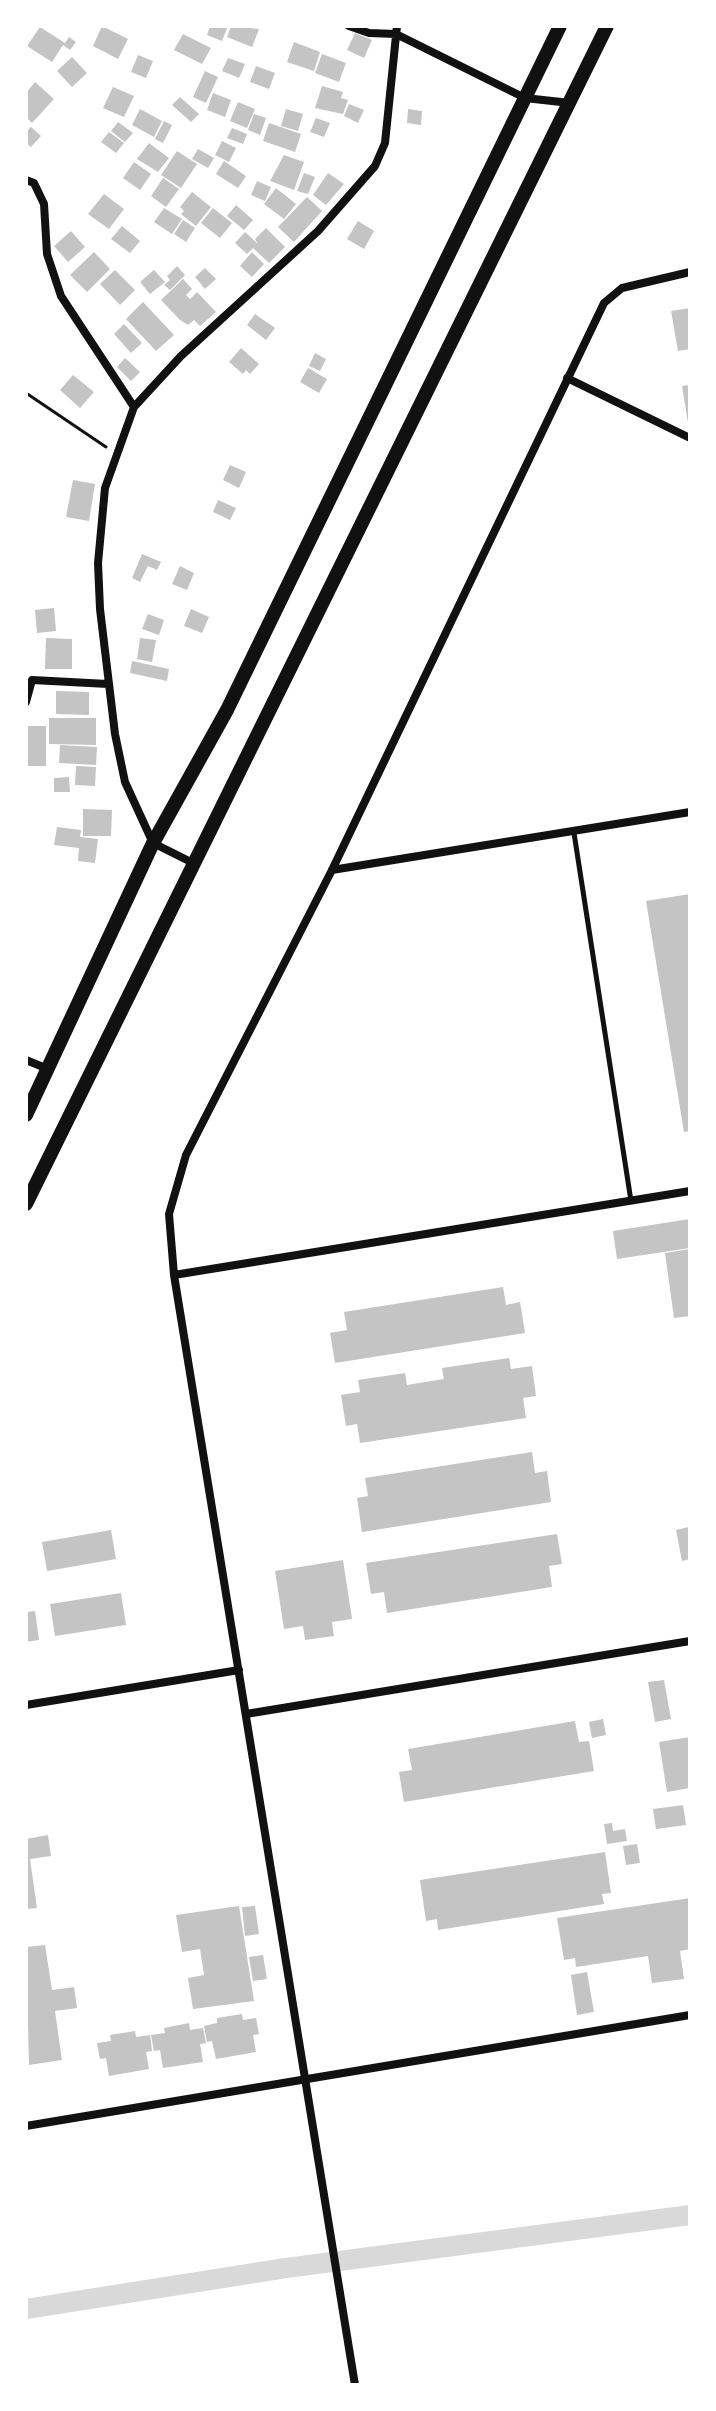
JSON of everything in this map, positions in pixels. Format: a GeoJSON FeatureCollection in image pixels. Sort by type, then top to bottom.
{"type":"FeatureCollection","features":[{"type":"Feature","properties":{"kind":"main road"},"geometry":{"type":"LineString","coordinates":[[26,1115],[153,843],[227,710],[560,26]]}},
{"type":"Feature","properties":{"kind":"main road"},"geometry":{"type":"LineString","coordinates":[[26,1204],[607,26]]}},
{"type":"Feature","properties":{"kind":"street"},"geometry":{"type":"LineString","coordinates":[[349,26],[369,33],[396,30],[525,98],[570,103]]}},
{"type":"Feature","properties":{"kind":"street"},"geometry":{"type":"LineString","coordinates":[[193,863],[153,843],[125,782],[108,684],[98,563],[105,488],[134,407],[233,306],[318,231],[375,166],[385,143],[396,30]]}},
{"type":"Feature","properties":{"kind":"street"},"geometry":{"type":"LineString","coordinates":[[26,180],[34,183],[44,204],[47,254],[61,296],[134,407]]}},
{"type":"Feature","properties":{"kind":"street"},"geometry":{"type":"LineString","coordinates":[[355,2385],[174,1275],[169,1214],[178,1176],[332,870],[604,303],[613,294],[632,285],[690,272]]}},
{"type":"Feature","properties":{"kind":"street"},"geometry":{"type":"LineString","coordinates":[[567,378],[690,438]]}},
{"type":"Feature","properties":{"kind":"street"},"geometry":{"type":"LineString","coordinates":[[26,702],[32,680],[108,684]]}},
{"type":"Feature","properties":{"kind":"street"},"geometry":{"type":"LineString","coordinates":[[332,870],[690,812]]}},
{"type":"Feature","properties":{"kind":"street"},"geometry":{"type":"LineString","coordinates":[[26,1060],[49,1069]]}},
{"type":"Feature","properties":{"kind":"street"},"geometry":{"type":"LineString","coordinates":[[174,1275],[690,1191]]}},
{"type":"Feature","properties":{"kind":"street"},"geometry":{"type":"LineString","coordinates":[[246,1714],[690,1641]]}},
{"type":"Feature","properties":{"kind":"street"},"geometry":{"type":"LineString","coordinates":[[26,1705],[239,1670]]}},
{"type":"Feature","properties":{"kind":"street"},"geometry":{"type":"LineString","coordinates":[[26,2126],[690,2015]]}},
{"type":"Feature","properties":{"kind":"lane"},"geometry":{"type":"LineString","coordinates":[[574,833],[631,1201]]}},
{"type":"Feature","properties":{"kind":"path"},"geometry":{"type":"LineString","coordinates":[[26,393],[115,453]]}},
{"type":"Feature","properties":{"kind":"building"},"geometry":{"type":"Polygon","coordinates":[[[102,26],[128,39],[118,59],[93,46],[102,26]]]}},
{"type":"Feature","properties":{"kind":"building"},"geometry":{"type":"Polygon","coordinates":[[[210,26],[228,26],[222,41],[207,35],[210,26]]]}},
{"type":"Feature","properties":{"kind":"building"},"geometry":{"type":"Polygon","coordinates":[[[231,26],[259,29],[252,47],[227,37],[231,26]]]}},
{"type":"Feature","properties":{"kind":"building"},"geometry":{"type":"Polygon","coordinates":[[[40,27],[65,43],[69,37],[76,42],[70,50],[63,45],[52,62],[27,46],[40,27]]]}},
{"type":"Feature","properties":{"kind":"building"},"geometry":{"type":"Polygon","coordinates":[[[355,33],[372,40],[364,58],[347,50],[355,33]]]}},
{"type":"Feature","properties":{"kind":"building"},"geometry":{"type":"Polygon","coordinates":[[[183,34],[211,48],[202,64],[174,50],[183,34]]]}},
{"type":"Feature","properties":{"kind":"building"},"geometry":{"type":"Polygon","coordinates":[[[294,42],[320,52],[314,71],[287,62],[294,42]]]}},
{"type":"Feature","properties":{"kind":"building"},"geometry":{"type":"Polygon","coordinates":[[[322,54],[346,63],[339,82],[315,73],[322,54]]]}},
{"type":"Feature","properties":{"kind":"building"},"geometry":{"type":"Polygon","coordinates":[[[138,55],[153,61],[146,78],[131,72],[138,55]]]}},
{"type":"Feature","properties":{"kind":"building"},"geometry":{"type":"Polygon","coordinates":[[[72,57],[87,73],[72,87],[57,71],[72,57]]]}},
{"type":"Feature","properties":{"kind":"building"},"geometry":{"type":"Polygon","coordinates":[[[228,58],[245,64],[239,78],[222,71],[228,58]]]}},
{"type":"Feature","properties":{"kind":"building"},"geometry":{"type":"Polygon","coordinates":[[[256,66],[275,73],[269,89],[250,82],[256,66]]]}},
{"type":"Feature","properties":{"kind":"building"},"geometry":{"type":"Polygon","coordinates":[[[205,71],[218,77],[206,103],[193,97],[205,71]]]}},
{"type":"Feature","properties":{"kind":"building"},"geometry":{"type":"Polygon","coordinates":[[[35,82],[54,99],[32,123],[26,117],[26,93],[35,82]]]}},
{"type":"Feature","properties":{"kind":"building"},"geometry":{"type":"Polygon","coordinates":[[[322,86],[343,92],[341,98],[348,100],[343,114],[315,108],[322,86]]]}},
{"type":"Feature","properties":{"kind":"building"},"geometry":{"type":"Polygon","coordinates":[[[113,87],[134,96],[124,117],[103,108],[113,87]]]}},
{"type":"Feature","properties":{"kind":"building"},"geometry":{"type":"Polygon","coordinates":[[[213,93],[231,100],[225,117],[207,110],[213,93]]]}},
{"type":"Feature","properties":{"kind":"building"},"geometry":{"type":"Polygon","coordinates":[[[180,97],[199,114],[191,122],[172,105],[180,97]]]}},
{"type":"Feature","properties":{"kind":"building"},"geometry":{"type":"Polygon","coordinates":[[[238,102],[255,109],[247,128],[230,121],[238,102]]]}},
{"type":"Feature","properties":{"kind":"building"},"geometry":{"type":"Polygon","coordinates":[[[349,104],[364,110],[358,123],[344,116],[349,104]]]}},
{"type":"Feature","properties":{"kind":"building"},"geometry":{"type":"Polygon","coordinates":[[[140,109],[162,121],[154,137],[132,125],[140,109]]]}},
{"type":"Feature","properties":{"kind":"building"},"geometry":{"type":"Polygon","coordinates":[[[286,109],[303,114],[298,131],[281,126],[286,109]]]}},
{"type":"Feature","properties":{"kind":"building"},"geometry":{"type":"Polygon","coordinates":[[[408,109],[422,111],[421,125],[407,123],[408,109]]]}},
{"type":"Feature","properties":{"kind":"building"},"geometry":{"type":"Polygon","coordinates":[[[254,114],[266,118],[260,135],[248,130],[254,114]]]}},
{"type":"Feature","properties":{"kind":"building"},"geometry":{"type":"Polygon","coordinates":[[[316,118],[330,123],[324,137],[310,132],[316,118]]]}},
{"type":"Feature","properties":{"kind":"building"},"geometry":{"type":"Polygon","coordinates":[[[164,121],[172,125],[163,143],[155,139],[164,121]]]}},
{"type":"Feature","properties":{"kind":"building"},"geometry":{"type":"Polygon","coordinates":[[[118,122],[133,133],[125,142],[111,131],[118,122]]]}},
{"type":"Feature","properties":{"kind":"building"},"geometry":{"type":"Polygon","coordinates":[[[269,123],[301,134],[295,152],[263,141],[269,123]]]}},
{"type":"Feature","properties":{"kind":"building"},"geometry":{"type":"Polygon","coordinates":[[[31,127],[41,136],[31,147],[26,143],[26,132],[31,127]]]}},
{"type":"Feature","properties":{"kind":"building"},"geometry":{"type":"Polygon","coordinates":[[[232,128],[247,134],[243,144],[227,138],[232,128]]]}},
{"type":"Feature","properties":{"kind":"building"},"geometry":{"type":"Polygon","coordinates":[[[109,132],[124,143],[116,153],[101,142],[109,132]]]}},
{"type":"Feature","properties":{"kind":"building"},"geometry":{"type":"Polygon","coordinates":[[[222,141],[236,148],[229,162],[215,155],[222,141]]]}},
{"type":"Feature","properties":{"kind":"building"},"geometry":{"type":"Polygon","coordinates":[[[149,143],[169,158],[158,172],[137,159],[149,143]]]}},
{"type":"Feature","properties":{"kind":"building"},"geometry":{"type":"Polygon","coordinates":[[[198,149],[214,158],[208,168],[192,159],[198,149]]]}},
{"type":"Feature","properties":{"kind":"building"},"geometry":{"type":"Polygon","coordinates":[[[177,151],[197,164],[181,188],[161,175],[177,151]]]}},
{"type":"Feature","properties":{"kind":"building"},"geometry":{"type":"Polygon","coordinates":[[[284,155],[304,162],[294,190],[270,181],[284,155]]]}},
{"type":"Feature","properties":{"kind":"building"},"geometry":{"type":"Polygon","coordinates":[[[224,161],[246,176],[238,188],[216,174],[224,161]]]}},
{"type":"Feature","properties":{"kind":"building"},"geometry":{"type":"Polygon","coordinates":[[[134,162],[151,174],[140,190],[123,178],[134,162]]]}},
{"type":"Feature","properties":{"kind":"building"},"geometry":{"type":"Polygon","coordinates":[[[304,173],[315,177],[308,194],[297,191],[304,173]]]}},
{"type":"Feature","properties":{"kind":"building"},"geometry":{"type":"Polygon","coordinates":[[[328,173],[344,184],[326,205],[313,195],[328,173]]]}},
{"type":"Feature","properties":{"kind":"building"},"geometry":{"type":"Polygon","coordinates":[[[163,178],[179,189],[166,207],[151,196],[163,178]]]}},
{"type":"Feature","properties":{"kind":"building"},"geometry":{"type":"Polygon","coordinates":[[[257,181],[271,187],[265,201],[251,195],[257,181]]]}},
{"type":"Feature","properties":{"kind":"building"},"geometry":{"type":"Polygon","coordinates":[[[276,188],[296,204],[284,219],[264,204],[276,188]]]}},
{"type":"Feature","properties":{"kind":"building"},"geometry":{"type":"Polygon","coordinates":[[[192,192],[211,207],[196,226],[181,214],[184,211],[180,207],[192,192]]]}},
{"type":"Feature","properties":{"kind":"building"},"geometry":{"type":"Polygon","coordinates":[[[104,194],[124,209],[109,229],[88,214],[104,194]]]}},
{"type":"Feature","properties":{"kind":"building"},"geometry":{"type":"Polygon","coordinates":[[[307,197],[322,211],[294,242],[278,227],[307,197]]]}},
{"type":"Feature","properties":{"kind":"building"},"geometry":{"type":"Polygon","coordinates":[[[236,205],[253,220],[244,230],[227,216],[236,205]]]}},
{"type":"Feature","properties":{"kind":"building"},"geometry":{"type":"Polygon","coordinates":[[[164,208],[182,219],[172,234],[154,222],[164,208]]]}},
{"type":"Feature","properties":{"kind":"building"},"geometry":{"type":"Polygon","coordinates":[[[213,208],[232,223],[220,238],[201,223],[213,208]]]}},
{"type":"Feature","properties":{"kind":"building"},"geometry":{"type":"Polygon","coordinates":[[[183,220],[195,228],[186,242],[174,234],[183,220]]]}},
{"type":"Feature","properties":{"kind":"building"},"geometry":{"type":"Polygon","coordinates":[[[358,221],[374,231],[364,249],[347,239],[358,221]]]}},
{"type":"Feature","properties":{"kind":"building"},"geometry":{"type":"Polygon","coordinates":[[[122,226],[140,241],[130,253],[111,239],[122,226]]]}},
{"type":"Feature","properties":{"kind":"building"},"geometry":{"type":"Polygon","coordinates":[[[266,228],[285,247],[269,263],[253,248],[247,254],[235,243],[245,232],[258,244],[255,239],[266,228]]]}},
{"type":"Feature","properties":{"kind":"building"},"geometry":{"type":"Polygon","coordinates":[[[71,231],[85,247],[68,262],[54,246],[71,231]]]}},
{"type":"Feature","properties":{"kind":"building"},"geometry":{"type":"Polygon","coordinates":[[[94,252],[110,269],[87,292],[70,275],[94,252]]]}},
{"type":"Feature","properties":{"kind":"building"},"geometry":{"type":"Polygon","coordinates":[[[252,252],[264,264],[252,277],[240,266],[252,252]]]}},
{"type":"Feature","properties":{"kind":"building"},"geometry":{"type":"Polygon","coordinates":[[[177,266],[185,275],[170,290],[164,285],[170,280],[167,276],[177,266]]]}},
{"type":"Feature","properties":{"kind":"building"},"geometry":{"type":"Polygon","coordinates":[[[205,268],[216,279],[205,289],[195,277],[205,268]]]}},
{"type":"Feature","properties":{"kind":"building"},"geometry":{"type":"Polygon","coordinates":[[[115,270],[135,290],[120,305],[100,284],[115,270]]]}},
{"type":"Feature","properties":{"kind":"building"},"geometry":{"type":"Polygon","coordinates":[[[154,270],[165,282],[150,294],[140,282],[154,270]]]}},
{"type":"Feature","properties":{"kind":"building"},"geometry":{"type":"Polygon","coordinates":[[[183,279],[192,289],[186,295],[190,299],[197,292],[216,312],[200,326],[194,320],[188,325],[180,320],[161,300],[183,279]]]}},
{"type":"Feature","properties":{"kind":"building"},"geometry":{"type":"Polygon","coordinates":[[[143,302],[174,335],[156,351],[126,319],[143,302]]]}},
{"type":"Feature","properties":{"kind":"building"},"geometry":{"type":"Polygon","coordinates":[[[690,308],[690,349],[678,351],[671,311],[690,308]]]}},
{"type":"Feature","properties":{"kind":"building"},"geometry":{"type":"Polygon","coordinates":[[[255,314],[275,328],[266,340],[247,325],[255,314]]]}},
{"type":"Feature","properties":{"kind":"building"},"geometry":{"type":"Polygon","coordinates":[[[124,324],[142,343],[131,353],[114,334],[124,324]]]}},
{"type":"Feature","properties":{"kind":"building"},"geometry":{"type":"Polygon","coordinates":[[[241,348],[259,364],[250,374],[246,370],[243,374],[229,362],[241,348]]]}},
{"type":"Feature","properties":{"kind":"building"},"geometry":{"type":"Polygon","coordinates":[[[315,353],[326,359],[320,371],[309,366],[315,353]]]}},
{"type":"Feature","properties":{"kind":"building"},"geometry":{"type":"Polygon","coordinates":[[[125,358],[140,372],[131,381],[117,367],[125,358]]]}},
{"type":"Feature","properties":{"kind":"building"},"geometry":{"type":"Polygon","coordinates":[[[308,368],[327,379],[319,393],[300,382],[308,368]]]}},
{"type":"Feature","properties":{"kind":"building"},"geometry":{"type":"Polygon","coordinates":[[[73,375],[94,392],[80,408],[60,390],[73,375]]]}},
{"type":"Feature","properties":{"kind":"building"},"geometry":{"type":"Polygon","coordinates":[[[690,385],[690,423],[688,423],[682,386],[690,385]]]}},
{"type":"Feature","properties":{"kind":"building"},"geometry":{"type":"Polygon","coordinates":[[[230,465],[246,472],[239,488],[223,480],[230,465]]]}},
{"type":"Feature","properties":{"kind":"building"},"geometry":{"type":"Polygon","coordinates":[[[73,480],[95,484],[89,521],[66,517],[73,480]]]}},
{"type":"Feature","properties":{"kind":"building"},"geometry":{"type":"Polygon","coordinates":[[[218,500],[236,508],[230,520],[213,512],[218,500]]]}},
{"type":"Feature","properties":{"kind":"building"},"geometry":{"type":"Polygon","coordinates":[[[142,554],[161,562],[157,570],[148,566],[140,582],[132,578],[142,554]]]}},
{"type":"Feature","properties":{"kind":"building"},"geometry":{"type":"Polygon","coordinates":[[[180,566],[194,573],[187,590],[172,584],[180,566]]]}},
{"type":"Feature","properties":{"kind":"building"},"geometry":{"type":"Polygon","coordinates":[[[54,608],[56,631],[37,633],[35,610],[54,608]]]}},
{"type":"Feature","properties":{"kind":"building"},"geometry":{"type":"Polygon","coordinates":[[[191,609],[209,617],[202,633],[184,626],[191,609]]]}},
{"type":"Feature","properties":{"kind":"building"},"geometry":{"type":"Polygon","coordinates":[[[148,614],[164,620],[159,635],[142,629],[148,614]]]}},
{"type":"Feature","properties":{"kind":"building"},"geometry":{"type":"Polygon","coordinates":[[[46,638],[72,639],[72,669],[45,669],[46,638]]]}},
{"type":"Feature","properties":{"kind":"building"},"geometry":{"type":"Polygon","coordinates":[[[140,638],[156,640],[152,662],[137,659],[140,638]]]}},
{"type":"Feature","properties":{"kind":"building"},"geometry":{"type":"Polygon","coordinates":[[[132,661],[169,669],[167,681],[130,673],[132,661]]]}},
{"type":"Feature","properties":{"kind":"building"},"geometry":{"type":"Polygon","coordinates":[[[56,691],[89,692],[89,715],[56,714],[56,691]]]}},
{"type":"Feature","properties":{"kind":"building"},"geometry":{"type":"Polygon","coordinates":[[[49,718],[96,718],[96,745],[49,744],[49,718]]]}},
{"type":"Feature","properties":{"kind":"building"},"geometry":{"type":"Polygon","coordinates":[[[28,726],[46,726],[46,766],[26,766],[28,726]]]}},
{"type":"Feature","properties":{"kind":"building"},"geometry":{"type":"Polygon","coordinates":[[[60,745],[97,747],[96,765],[59,763],[60,745]]]}},
{"type":"Feature","properties":{"kind":"building"},"geometry":{"type":"Polygon","coordinates":[[[76,766],[96,767],[95,786],[75,785],[76,766]]]}},
{"type":"Feature","properties":{"kind":"building"},"geometry":{"type":"Polygon","coordinates":[[[69,777],[70,792],[54,792],[54,778],[69,777]]]}},
{"type":"Feature","properties":{"kind":"building"},"geometry":{"type":"Polygon","coordinates":[[[83,809],[112,810],[111,836],[83,836],[83,809]]]}},
{"type":"Feature","properties":{"kind":"building"},"geometry":{"type":"Polygon","coordinates":[[[57,827],[81,830],[80,837],[98,839],[95,863],[78,861],[79,848],[54,845],[57,827]]]}},
{"type":"Feature","properties":{"kind":"building"},"geometry":{"type":"Polygon","coordinates":[[[690,894],[690,1131],[684,1132],[646,901],[690,894]]]}},
{"type":"Feature","properties":{"kind":"building"},"geometry":{"type":"Polygon","coordinates":[[[690,1219],[690,1248],[617,1259],[613,1231],[690,1219]]]}},
{"type":"Feature","properties":{"kind":"building"},"geometry":{"type":"Polygon","coordinates":[[[690,1249],[690,1316],[674,1318],[665,1253],[690,1249]]]}},
{"type":"Feature","properties":{"kind":"building"},"geometry":{"type":"Polygon","coordinates":[[[503,1287],[506,1305],[520,1302],[525,1333],[335,1363],[330,1333],[347,1330],[344,1312],[503,1287]]]}},
{"type":"Feature","properties":{"kind":"building"},"geometry":{"type":"Polygon","coordinates":[[[509,1358],[511,1369],[532,1366],[536,1396],[523,1398],[526,1418],[360,1443],[357,1424],[346,1426],[341,1395],[360,1392],[358,1380],[405,1373],[407,1385],[444,1379],[442,1368],[509,1358]]]}},
{"type":"Feature","properties":{"kind":"building"},"geometry":{"type":"Polygon","coordinates":[[[532,1452],[535,1473],[547,1471],[551,1502],[362,1532],[357,1498],[368,1496],[365,1478],[532,1452]]]}},
{"type":"Feature","properties":{"kind":"building"},"geometry":{"type":"Polygon","coordinates":[[[689,1527],[690,1559],[682,1561],[676,1530],[689,1527]]]}},
{"type":"Feature","properties":{"kind":"building"},"geometry":{"type":"Polygon","coordinates":[[[111,1530],[116,1559],[47,1571],[42,1542],[111,1530]]]}},
{"type":"Feature","properties":{"kind":"building"},"geometry":{"type":"Polygon","coordinates":[[[557,1534],[562,1564],[549,1566],[552,1587],[387,1613],[384,1592],[371,1594],[366,1563],[557,1534]]]}},
{"type":"Feature","properties":{"kind":"building"},"geometry":{"type":"Polygon","coordinates":[[[343,1560],[352,1619],[332,1622],[334,1636],[305,1640],[303,1626],[284,1629],[275,1571],[343,1560]]]}},
{"type":"Feature","properties":{"kind":"building"},"geometry":{"type":"Polygon","coordinates":[[[121,1593],[126,1625],[55,1636],[50,1604],[121,1593]]]}},
{"type":"Feature","properties":{"kind":"building"},"geometry":{"type":"Polygon","coordinates":[[[35,1611],[39,1640],[26,1642],[26,1612],[35,1611]]]}},
{"type":"Feature","properties":{"kind":"building"},"geometry":{"type":"Polygon","coordinates":[[[664,1680],[671,1719],[655,1722],[648,1682],[664,1680]]]}},
{"type":"Feature","properties":{"kind":"building"},"geometry":{"type":"Polygon","coordinates":[[[603,1719],[606,1735],[592,1738],[589,1722],[603,1719]]]}},
{"type":"Feature","properties":{"kind":"building"},"geometry":{"type":"Polygon","coordinates":[[[575,1721],[579,1742],[589,1741],[594,1771],[404,1802],[399,1772],[412,1770],[408,1749],[575,1721]]]}},
{"type":"Feature","properties":{"kind":"building"},"geometry":{"type":"Polygon","coordinates":[[[690,1737],[690,1788],[667,1792],[659,1742],[690,1737]]]}},
{"type":"Feature","properties":{"kind":"building"},"geometry":{"type":"Polygon","coordinates":[[[683,1805],[686,1825],[656,1829],[653,1809],[683,1805]]]}},
{"type":"Feature","properties":{"kind":"building"},"geometry":{"type":"Polygon","coordinates":[[[612,1823],[613,1831],[625,1829],[627,1841],[607,1844],[604,1824],[612,1823]]]}},
{"type":"Feature","properties":{"kind":"building"},"geometry":{"type":"Polygon","coordinates":[[[48,1835],[51,1856],[30,1859],[37,1908],[26,1909],[26,1839],[48,1835]]]}},
{"type":"Feature","properties":{"kind":"building"},"geometry":{"type":"Polygon","coordinates":[[[637,1844],[640,1863],[626,1865],[623,1846],[637,1844]]]}},
{"type":"Feature","properties":{"kind":"building"},"geometry":{"type":"Polygon","coordinates":[[[605,1852],[611,1893],[602,1894],[604,1904],[438,1930],[437,1919],[426,1921],[420,1880],[605,1852]]]}},
{"type":"Feature","properties":{"kind":"building"},"geometry":{"type":"Polygon","coordinates":[[[690,1898],[690,1949],[680,1951],[684,1979],[652,1983],[648,1956],[576,1967],[575,1958],[564,1960],[557,1918],[690,1898]]]}},
{"type":"Feature","properties":{"kind":"building"},"geometry":{"type":"Polygon","coordinates":[[[239,1906],[254,2001],[193,2009],[188,1978],[204,1975],[200,1949],[182,1952],[176,1915],[239,1906]]]}},
{"type":"Feature","properties":{"kind":"building"},"geometry":{"type":"Polygon","coordinates":[[[255,1906],[259,1934],[245,1936],[242,1907],[255,1906]]]}},
{"type":"Feature","properties":{"kind":"building"},"geometry":{"type":"Polygon","coordinates":[[[45,1945],[52,1990],[74,1987],[77,2008],[55,2011],[62,2060],[29,2065],[26,1947],[45,1945]]]}},
{"type":"Feature","properties":{"kind":"building"},"geometry":{"type":"Polygon","coordinates":[[[263,1955],[267,1979],[253,1981],[249,1957],[263,1955]]]}},
{"type":"Feature","properties":{"kind":"building"},"geometry":{"type":"Polygon","coordinates":[[[587,1972],[594,2012],[577,2015],[571,1975],[587,1972]]]}},
{"type":"Feature","properties":{"kind":"building"},"geometry":{"type":"Polygon","coordinates":[[[242,2014],[243,2020],[256,2018],[259,2034],[253,2035],[256,2052],[216,2059],[212,2041],[207,2042],[204,2026],[217,2023],[217,2018],[242,2014]]]}},
{"type":"Feature","properties":{"kind":"building"},"geometry":{"type":"Polygon","coordinates":[[[189,2023],[190,2030],[203,2028],[206,2043],[200,2044],[203,2062],[163,2068],[160,2050],[154,2051],[151,2035],[165,2033],[164,2028],[189,2023]]]}},
{"type":"Feature","properties":{"kind":"building"},"geometry":{"type":"Polygon","coordinates":[[[135,2031],[136,2037],[150,2035],[152,2051],[146,2052],[149,2069],[109,2076],[106,2058],[100,2059],[97,2043],[111,2041],[110,2035],[135,2031]]]}},
{"type":"Feature","properties":{"kind":"waterway"},"geometry":{"type":"LineString","coordinates":[[26,2309],[286,2268],[690,2215]]}}]}
